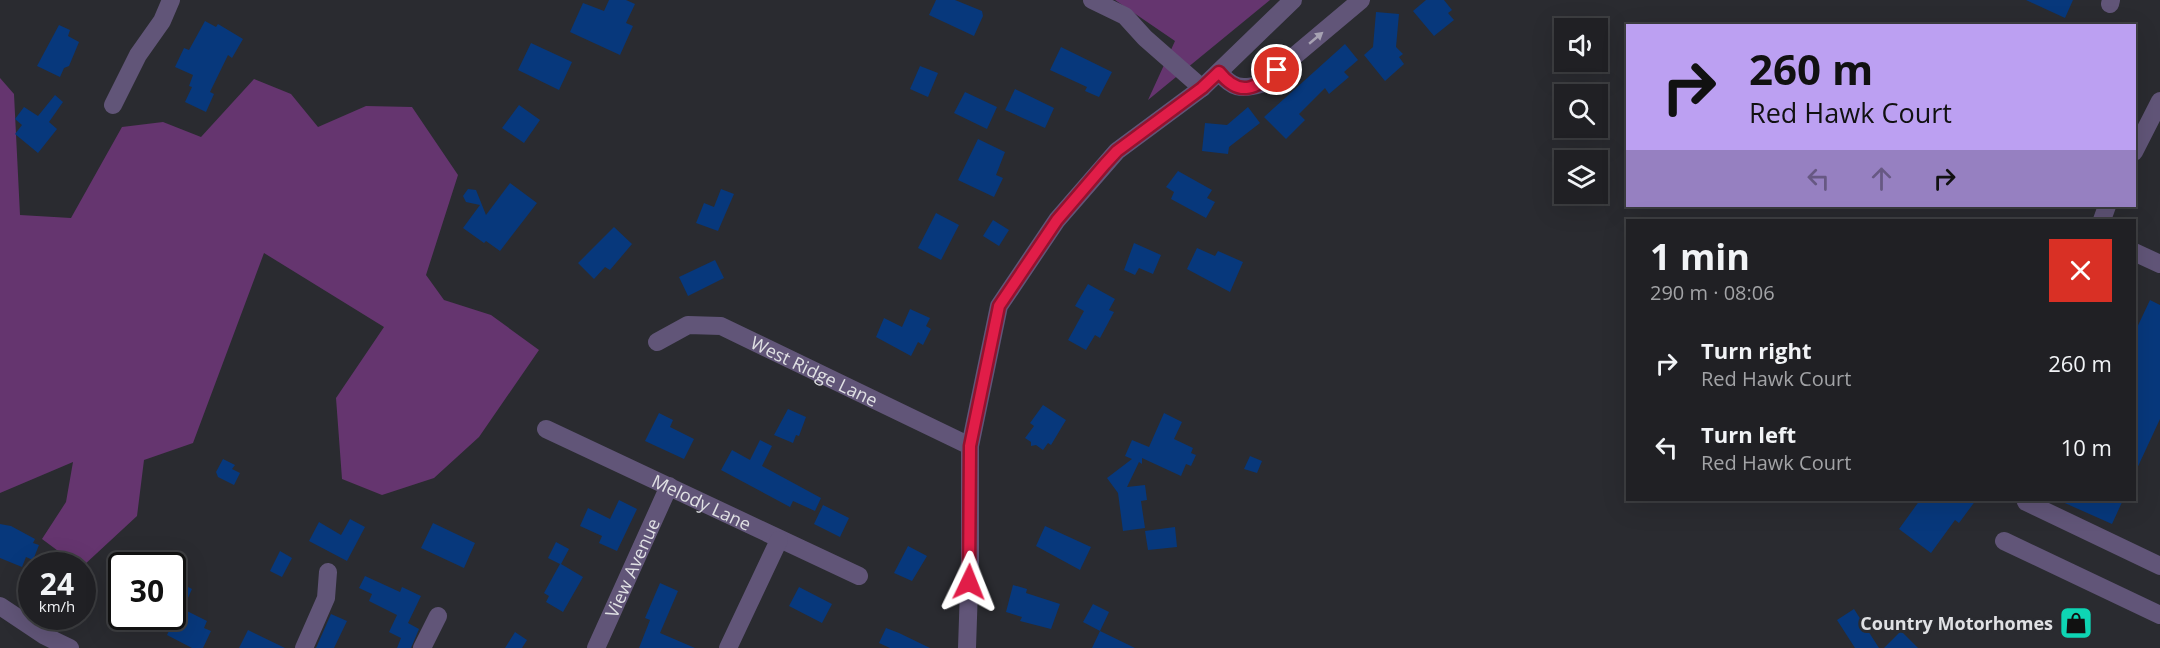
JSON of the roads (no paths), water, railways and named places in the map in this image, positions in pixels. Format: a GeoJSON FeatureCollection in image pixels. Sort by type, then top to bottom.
{"type":"FeatureCollection","features":[{"type":"Feature","properties":{"kind":"street"},"geometry":{"type":"LineString","coordinates":[[113,105],[138,55],[162,21],[171,0]]}},
{"type":"Feature","properties":{"kind":"street"},"geometry":{"type":"LineString","coordinates":[[1092,0],[1125,16],[1145,38],[1202,88]]}},
{"type":"Feature","properties":{"kind":"street"},"geometry":{"type":"LineString","coordinates":[[967,648],[970,446],[999,306],[1057,220],[1117,151],[1202,88],[1293,0]]}},
{"type":"Feature","properties":{"kind":"street"},"geometry":{"type":"LineString","coordinates":[[1219,72],[1228,84],[1243,89],[1261,84],[1361,0]]}},
{"type":"Feature","properties":{"kind":"street"},"geometry":{"type":"LineString","coordinates":[[2136,148],[2160,101]]}},
{"type":"Feature","properties":{"kind":"street"},"geometry":{"type":"LineString","coordinates":[[2136,255],[2160,264]]}},
{"type":"Feature","properties":{"kind":"street","name":"West Ridge Lane"},"geometry":{"type":"LineString","coordinates":[[657,342],[688,325],[721,326],[970,446]]}},
{"type":"Feature","properties":{"kind":"street","name":"Melody Lane"},"geometry":{"type":"LineString","coordinates":[[546,429],[859,576]]}},
{"type":"Feature","properties":{"kind":"street","name":"View Avenue"},"geometry":{"type":"LineString","coordinates":[[596,648],[669,486]]}},
{"type":"Feature","properties":{"kind":"street"},"geometry":{"type":"LineString","coordinates":[[2026,501],[2160,566]]}},
{"type":"Feature","properties":{"kind":"street"},"geometry":{"type":"LineString","coordinates":[[728,648],[779,540]]}},
{"type":"Feature","properties":{"kind":"street"},"geometry":{"type":"LineString","coordinates":[[2004,541],[2160,615]]}},
{"type":"Feature","properties":{"kind":"street"},"geometry":{"type":"LineString","coordinates":[[304,648],[326,598],[328,572]]}},
{"type":"Feature","properties":{"kind":"street"},"geometry":{"type":"LineString","coordinates":[[0,606],[43,642],[70,648]]}},
{"type":"Feature","properties":{"kind":"street"},"geometry":{"type":"LineString","coordinates":[[422,648],[438,616]]}},
{"type":"Feature","properties":{"kind":"place","name":"Country Motorhomes"},"geometry":{"type":"Point","coordinates":[2076,623]}}]}
